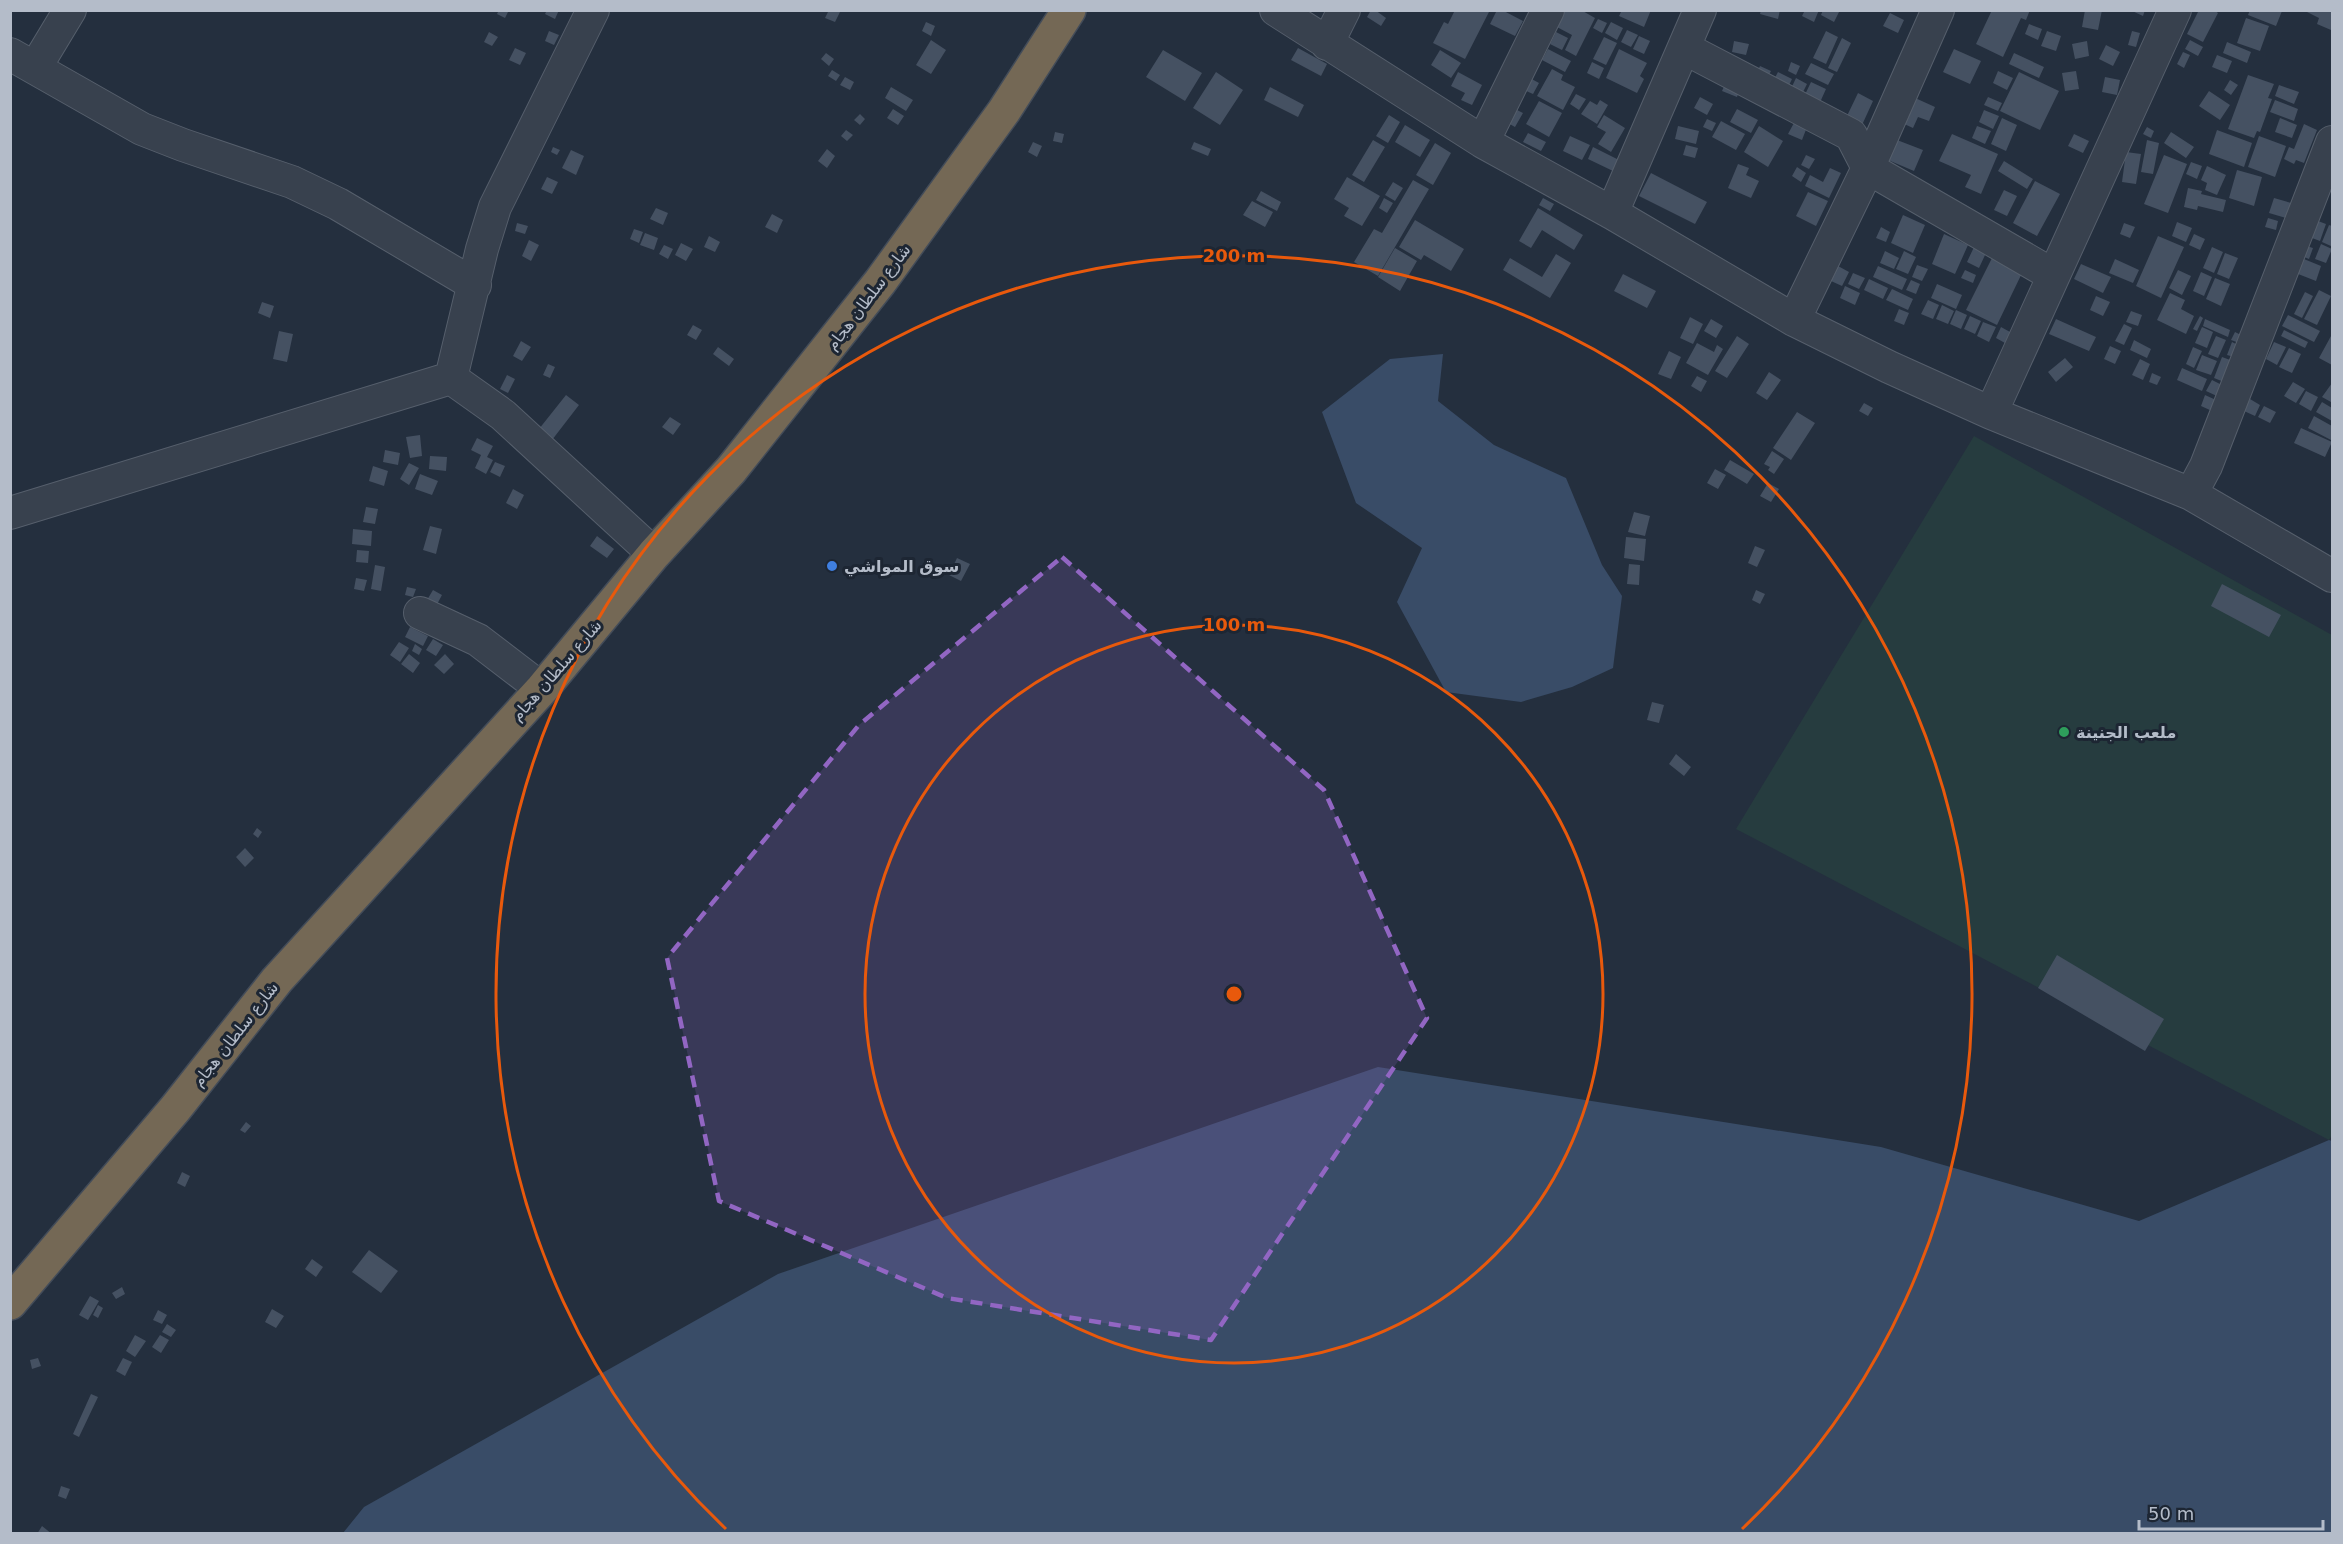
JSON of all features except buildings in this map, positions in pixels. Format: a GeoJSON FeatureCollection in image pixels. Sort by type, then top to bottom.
{"type":"FeatureCollection","features":[{"type":"Feature","properties":{"kind":"highway","name":"شارع سلطان هجام"},"geometry":{"type":"LineString","coordinates":[[10,1303],[175,1109],[277,980],[542,689],[654,554],[731,470],[880,282],[1004,111],[1069,10]]}},
{"type":"Feature","properties":{"kind":"street"},"geometry":{"type":"LineString","coordinates":[[70,10],[23,61],[142,129],[292,182],[338,204],[475,285]]}},
{"type":"Feature","properties":{"kind":"street"},"geometry":{"type":"LineString","coordinates":[[451,378],[482,249],[495,207],[593,10]]}},
{"type":"Feature","properties":{"kind":"street"},"geometry":{"type":"LineString","coordinates":[[1276,10],[1483,142],[1612,213],[1794,320],[1889,367],[1991,413],[2191,494],[2330,569]]}},
{"type":"Feature","properties":{"kind":"street"},"geometry":{"type":"LineString","coordinates":[[1328,44],[1344,10]]}},
{"type":"Feature","properties":{"kind":"street"},"geometry":{"type":"LineString","coordinates":[[1483,142],[1548,10]]}},
{"type":"Feature","properties":{"kind":"street"},"geometry":{"type":"LineString","coordinates":[[1612,213],[1686,49],[1701,10]]}},
{"type":"Feature","properties":{"kind":"street"},"geometry":{"type":"LineString","coordinates":[[1794,320],[1868,168],[1938,10]]}},
{"type":"Feature","properties":{"kind":"street"},"geometry":{"type":"LineString","coordinates":[[1991,413],[2175,10]]}},
{"type":"Feature","properties":{"kind":"street"},"geometry":{"type":"LineString","coordinates":[[1686,49],[1851,135],[1868,168],[2053,275]]}},
{"type":"Feature","properties":{"kind":"street"},"geometry":{"type":"LineString","coordinates":[[2191,494],[2206,466],[2332,142]]}},
{"type":"Feature","properties":{"kind":"street"},"geometry":{"type":"LineString","coordinates":[[451,378],[503,415],[654,554]]}},
{"type":"Feature","properties":{"kind":"street"},"geometry":{"type":"LineString","coordinates":[[10,513],[451,378]]}},
{"type":"Feature","properties":{"kind":"street"},"geometry":{"type":"LineString","coordinates":[[420,613],[478,640],[542,689]]}},
{"type":"Feature","properties":{"kind":"highlighted area"},"geometry":{"type":"Polygon","coordinates":[[[1062,557],[1324,790],[1427,1018],[1211,1340],[947,1298],[719,1201],[667,958],[859,725],[1062,557]]]}},
{"type":"Feature","properties":{"kind":"green space","name":"ملعب الجنينة"},"geometry":{"type":"Polygon","coordinates":[[[1974,436],[2332,635],[2332,1135],[2329,1140],[1736,829],[1974,436]]]}},
{"type":"Feature","properties":{"kind":"water"},"geometry":{"type":"Polygon","coordinates":[[[1443,354],[1438,401],[1494,445],[1566,478],[1602,565],[1622,596],[1613,668],[1572,687],[1521,702],[1446,692],[1397,602],[1422,548],[1356,503],[1322,412],[1390,359],[1443,354]]]}},
{"type":"Feature","properties":{"kind":"water"},"geometry":{"type":"Polygon","coordinates":[[[1378,1067],[1881,1147],[2139,1221],[2329,1140],[2332,1141],[2332,1533],[343,1533],[364,1507],[778,1274],[1378,1067]]]}},
{"type":"Feature","properties":{"kind":"place","name":"سوق المواشي"},"geometry":{"type":"Point","coordinates":[832,566]}},
{"type":"Feature","properties":{"kind":"place","name":"ملعب الجنينة"},"geometry":{"type":"Point","coordinates":[2064,732]}}]}
